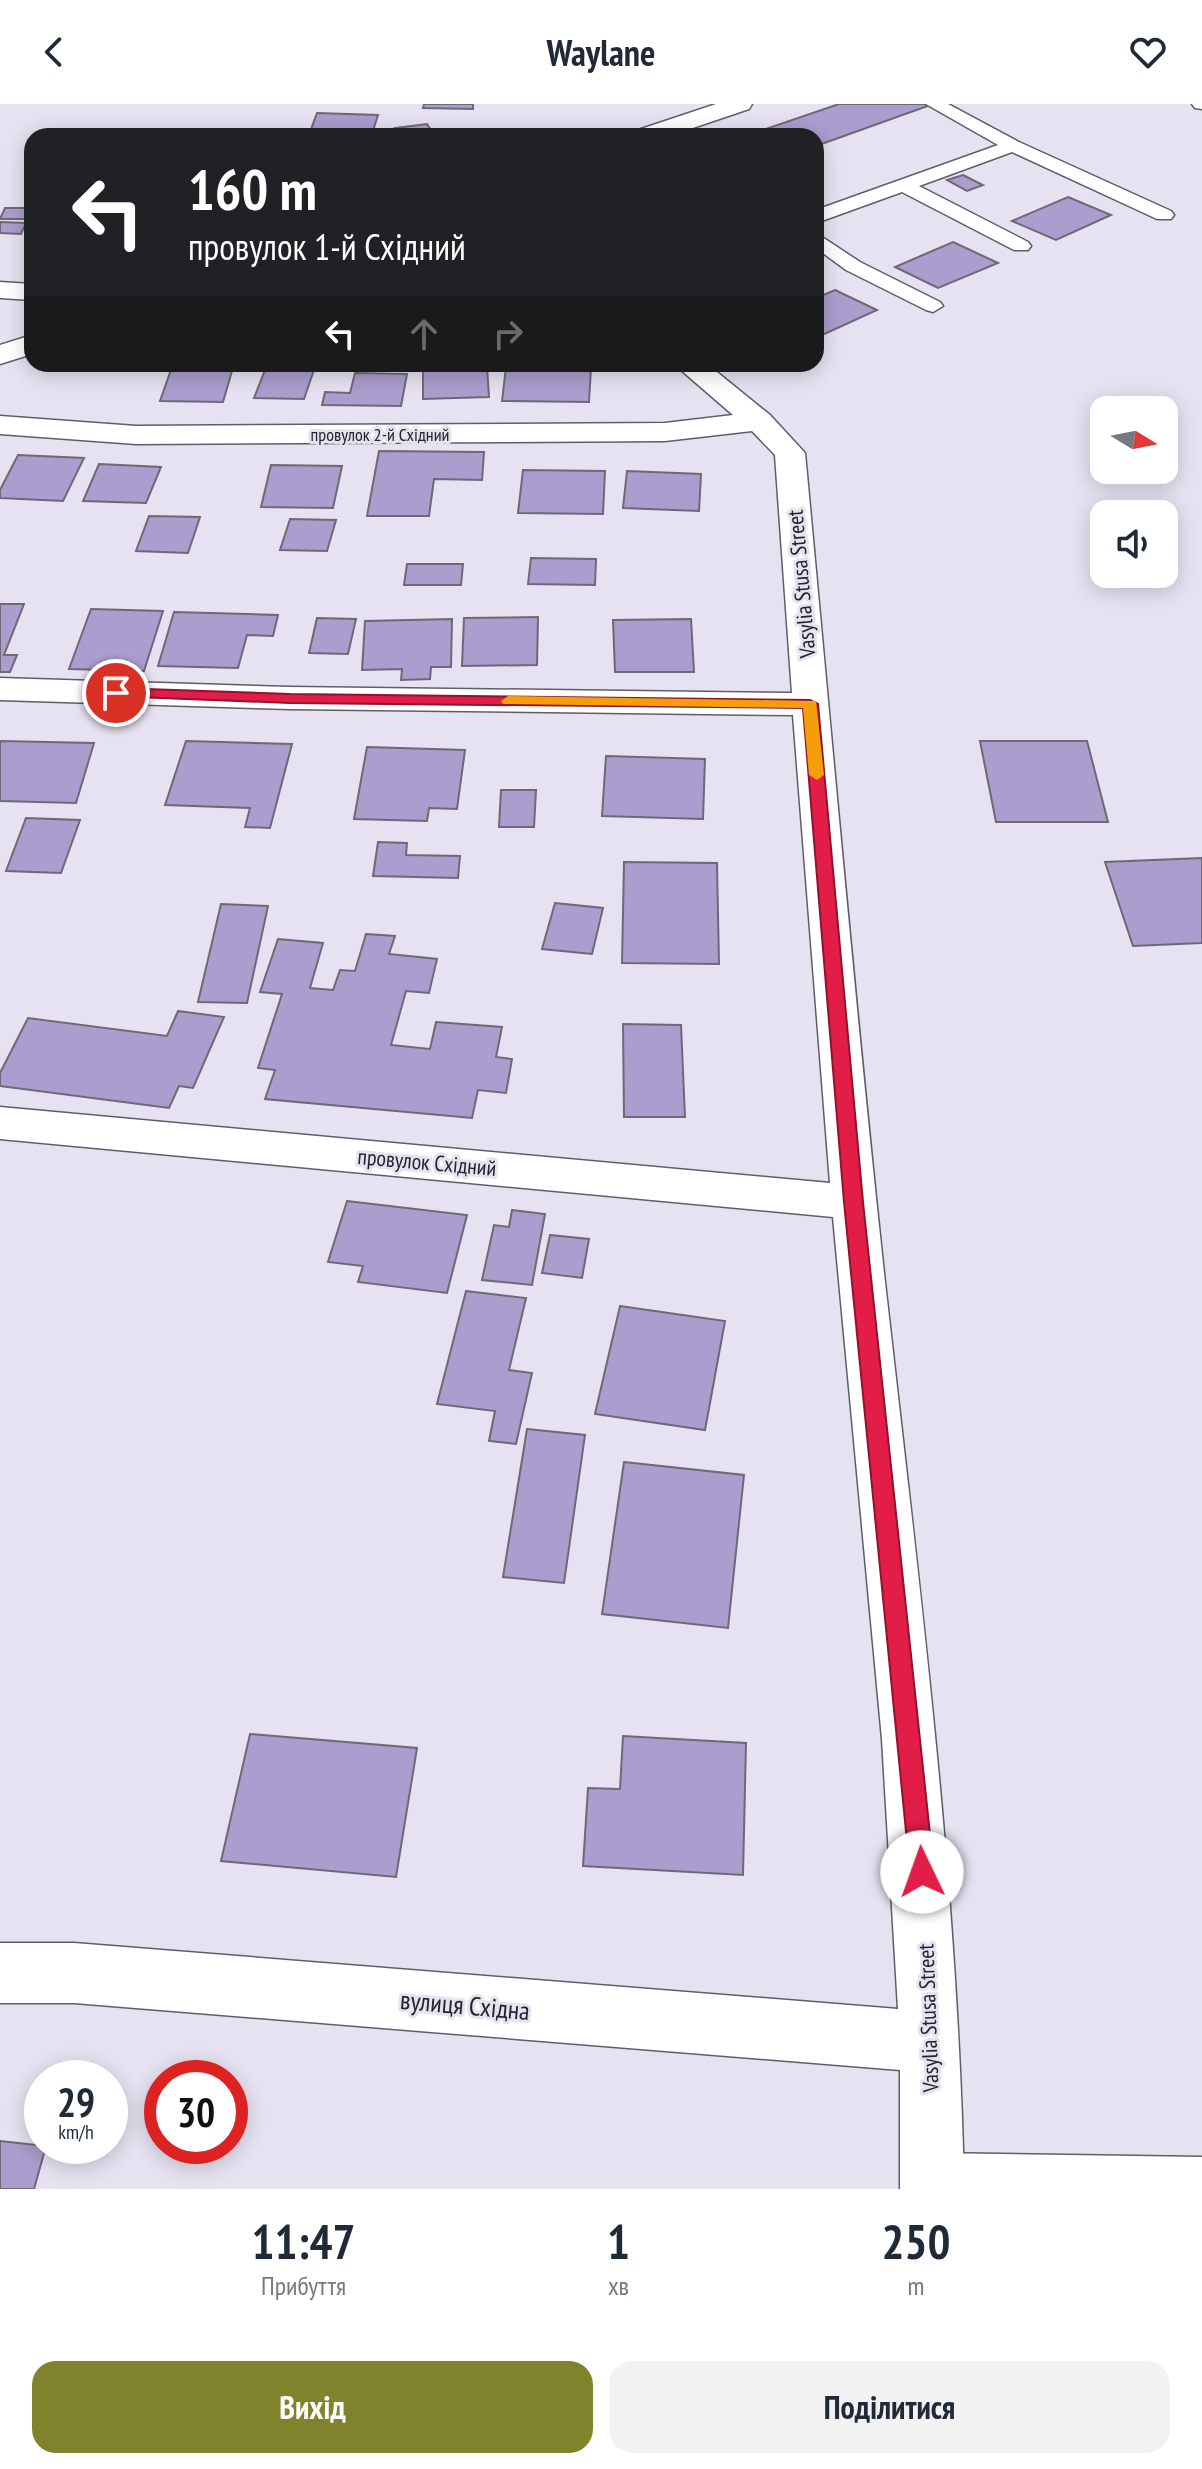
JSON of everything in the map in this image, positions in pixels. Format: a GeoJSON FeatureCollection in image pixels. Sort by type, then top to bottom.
{"type":"FeatureCollection","features":[{"type":"Feature","properties":{"kind":"street"},"geometry":{"type":"LineString","coordinates":[[668,128],[740,104]]}},
{"type":"Feature","properties":{"kind":"street"},"geometry":{"type":"LineString","coordinates":[[0,290],[24,292]]}},
{"type":"Feature","properties":{"kind":"street"},"geometry":{"type":"LineString","coordinates":[[0,355],[24,347]]}},
{"type":"Feature","properties":{"kind":"street","name":"Vasylia Stusa Street"},"geometry":{"type":"LineString","coordinates":[[699,372],[759,421],[790,453],[854,1202],[921,1843],[930,2042],[932,2183]]}},
{"type":"Feature","properties":{"kind":"street","name":"провулок 2-й Східний"},"geometry":{"type":"LineString","coordinates":[[0,425],[151,435],[665,432],[759,421]]}},
{"type":"Feature","properties":{"kind":"street"},"geometry":{"type":"LineString","coordinates":[[0,689],[290,698],[810,704]]}},
{"type":"Feature","properties":{"kind":"street","name":"провулок Східний"},"geometry":{"type":"LineString","coordinates":[[0,1123],[854,1202]]}},
{"type":"Feature","properties":{"kind":"street","name":"вулиця Східна"},"geometry":{"type":"LineString","coordinates":[[0,1973],[74,1973],[930,2042]]}},
{"type":"Feature","properties":{"kind":"lane"},"geometry":{"type":"LineString","coordinates":[[935,104],[1013,146],[1164,215]]}},
{"type":"Feature","properties":{"kind":"lane"},"geometry":{"type":"LineString","coordinates":[[824,214],[1013,146]]}},
{"type":"Feature","properties":{"kind":"lane"},"geometry":{"type":"LineString","coordinates":[[904,186],[1021,246]]}},
{"type":"Feature","properties":{"kind":"lane"},"geometry":{"type":"LineString","coordinates":[[824,245],[853,266],[933,306]]}},
{"type":"Feature","properties":{"kind":"lane"},"geometry":{"type":"LineString","coordinates":[[932,2183],[1202,2180]]}},
{"type":"Feature","properties":{"kind":"building"},"geometry":{"type":"Polygon","coordinates":[[[424,104],[473,104],[473,109],[423,108],[424,104]]]}},
{"type":"Feature","properties":{"kind":"building"},"geometry":{"type":"Polygon","coordinates":[[[839,104],[933,104],[824,143],[824,128],[768,128],[839,104]]]}},
{"type":"Feature","properties":{"kind":"building"},"geometry":{"type":"Polygon","coordinates":[[[317,113],[378,115],[374,128],[311,128],[317,113]]]}},
{"type":"Feature","properties":{"kind":"building"},"geometry":{"type":"Polygon","coordinates":[[[427,124],[430,128],[395,128],[427,124]]]}},
{"type":"Feature","properties":{"kind":"building"},"geometry":{"type":"Polygon","coordinates":[[[963,175],[983,185],[967,191],[947,180],[963,175]]]}},
{"type":"Feature","properties":{"kind":"building"},"geometry":{"type":"Polygon","coordinates":[[[1068,197],[1111,215],[1056,240],[1012,221],[1068,197]]]}},
{"type":"Feature","properties":{"kind":"building"},"geometry":{"type":"Polygon","coordinates":[[[5,208],[24,208],[24,219],[0,219],[5,208]]]}},
{"type":"Feature","properties":{"kind":"building"},"geometry":{"type":"Polygon","coordinates":[[[0,222],[24,223],[21,234],[0,233],[0,222]]]}},
{"type":"Feature","properties":{"kind":"building"},"geometry":{"type":"Polygon","coordinates":[[[953,242],[998,263],[938,288],[895,267],[953,242]]]}},
{"type":"Feature","properties":{"kind":"building"},"geometry":{"type":"Polygon","coordinates":[[[835,290],[877,310],[824,334],[824,295],[835,290]]]}},
{"type":"Feature","properties":{"kind":"building"},"geometry":{"type":"Polygon","coordinates":[[[170,372],[232,372],[223,402],[160,401],[170,372]]]}},
{"type":"Feature","properties":{"kind":"building"},"geometry":{"type":"Polygon","coordinates":[[[264,372],[313,372],[304,399],[254,398],[264,372]]]}},
{"type":"Feature","properties":{"kind":"building"},"geometry":{"type":"Polygon","coordinates":[[[423,372],[487,372],[489,397],[423,399],[423,372]]]}},
{"type":"Feature","properties":{"kind":"building"},"geometry":{"type":"Polygon","coordinates":[[[505,372],[591,372],[589,402],[502,401],[505,372]]]}},
{"type":"Feature","properties":{"kind":"building"},"geometry":{"type":"Polygon","coordinates":[[[355,373],[407,374],[401,406],[322,405],[325,392],[350,393],[355,373]]]}},
{"type":"Feature","properties":{"kind":"building"},"geometry":{"type":"Polygon","coordinates":[[[379,451],[484,452],[482,480],[434,479],[429,516],[367,516],[379,451]]]}},
{"type":"Feature","properties":{"kind":"building"},"geometry":{"type":"Polygon","coordinates":[[[18,455],[84,458],[63,501],[0,498],[0,490],[18,455]]]}},
{"type":"Feature","properties":{"kind":"building"},"geometry":{"type":"Polygon","coordinates":[[[99,464],[161,467],[146,503],[83,501],[99,464]]]}},
{"type":"Feature","properties":{"kind":"building"},"geometry":{"type":"Polygon","coordinates":[[[271,465],[342,466],[333,508],[261,507],[271,465]]]}},
{"type":"Feature","properties":{"kind":"building"},"geometry":{"type":"Polygon","coordinates":[[[523,470],[605,471],[603,514],[518,513],[523,470]]]}},
{"type":"Feature","properties":{"kind":"building"},"geometry":{"type":"Polygon","coordinates":[[[627,471],[701,474],[699,511],[623,508],[627,471]]]}},
{"type":"Feature","properties":{"kind":"building"},"geometry":{"type":"Polygon","coordinates":[[[149,516],[200,517],[188,553],[136,551],[149,516]]]}},
{"type":"Feature","properties":{"kind":"building"},"geometry":{"type":"Polygon","coordinates":[[[290,519],[336,520],[327,551],[280,550],[290,519]]]}},
{"type":"Feature","properties":{"kind":"building"},"geometry":{"type":"Polygon","coordinates":[[[531,558],[596,559],[595,585],[528,584],[531,558]]]}},
{"type":"Feature","properties":{"kind":"building"},"geometry":{"type":"Polygon","coordinates":[[[407,564],[463,564],[461,585],[404,585],[407,564]]]}},
{"type":"Feature","properties":{"kind":"building"},"geometry":{"type":"Polygon","coordinates":[[[0,604],[24,604],[4,655],[17,655],[10,672],[0,672],[0,604]]]}},
{"type":"Feature","properties":{"kind":"building"},"geometry":{"type":"Polygon","coordinates":[[[91,609],[163,611],[144,671],[69,669],[91,609]]]}},
{"type":"Feature","properties":{"kind":"building"},"geometry":{"type":"Polygon","coordinates":[[[174,612],[278,615],[273,636],[247,635],[238,668],[158,666],[174,612]]]}},
{"type":"Feature","properties":{"kind":"building"},"geometry":{"type":"Polygon","coordinates":[[[538,617],[537,665],[462,666],[464,618],[538,617]]]}},
{"type":"Feature","properties":{"kind":"building"},"geometry":{"type":"Polygon","coordinates":[[[317,618],[356,619],[348,654],[309,653],[317,618]]]}},
{"type":"Feature","properties":{"kind":"building"},"geometry":{"type":"Polygon","coordinates":[[[452,619],[451,667],[431,667],[430,679],[401,680],[402,669],[362,670],[365,621],[452,619]]]}},
{"type":"Feature","properties":{"kind":"building"},"geometry":{"type":"Polygon","coordinates":[[[691,619],[694,672],[615,672],[613,620],[691,619]]]}},
{"type":"Feature","properties":{"kind":"building"},"geometry":{"type":"Polygon","coordinates":[[[0,741],[94,743],[76,803],[0,801],[0,741]]]}},
{"type":"Feature","properties":{"kind":"building"},"geometry":{"type":"Polygon","coordinates":[[[186,741],[292,744],[270,828],[245,827],[250,808],[165,805],[186,741]]]}},
{"type":"Feature","properties":{"kind":"building"},"geometry":{"type":"Polygon","coordinates":[[[980,741],[1087,741],[1108,822],[996,822],[980,741]]]}},
{"type":"Feature","properties":{"kind":"building"},"geometry":{"type":"Polygon","coordinates":[[[367,747],[465,750],[457,809],[429,808],[427,821],[354,819],[367,747]]]}},
{"type":"Feature","properties":{"kind":"building"},"geometry":{"type":"Polygon","coordinates":[[[606,756],[705,759],[703,819],[602,816],[606,756]]]}},
{"type":"Feature","properties":{"kind":"building"},"geometry":{"type":"Polygon","coordinates":[[[501,790],[536,790],[534,827],[499,827],[501,790]]]}},
{"type":"Feature","properties":{"kind":"building"},"geometry":{"type":"Polygon","coordinates":[[[26,818],[80,820],[61,873],[6,871],[26,818]]]}},
{"type":"Feature","properties":{"kind":"building"},"geometry":{"type":"Polygon","coordinates":[[[378,842],[407,843],[406,855],[460,856],[458,878],[373,876],[378,842]]]}},
{"type":"Feature","properties":{"kind":"building"},"geometry":{"type":"Polygon","coordinates":[[[1202,858],[1202,943],[1133,946],[1105,862],[1202,858]]]}},
{"type":"Feature","properties":{"kind":"building"},"geometry":{"type":"Polygon","coordinates":[[[624,862],[717,863],[719,964],[622,963],[624,862]]]}},
{"type":"Feature","properties":{"kind":"building"},"geometry":{"type":"Polygon","coordinates":[[[555,903],[603,908],[592,954],[542,949],[555,903]]]}},
{"type":"Feature","properties":{"kind":"building"},"geometry":{"type":"Polygon","coordinates":[[[221,904],[268,906],[247,1003],[198,1002],[221,904]]]}},
{"type":"Feature","properties":{"kind":"building"},"geometry":{"type":"Polygon","coordinates":[[[366,934],[395,936],[389,954],[437,959],[429,993],[406,991],[391,1045],[430,1049],[436,1022],[502,1027],[496,1057],[512,1059],[506,1093],[478,1090],[472,1118],[265,1099],[275,1070],[258,1068],[282,994],[260,992],[278,939],[323,943],[310,988],[333,990],[340,970],[355,971],[366,934]]]}},
{"type":"Feature","properties":{"kind":"building"},"geometry":{"type":"Polygon","coordinates":[[[178,1011],[224,1017],[193,1088],[179,1086],[169,1108],[0,1086],[0,1073],[28,1018],[167,1036],[178,1011]]]}},
{"type":"Feature","properties":{"kind":"building"},"geometry":{"type":"Polygon","coordinates":[[[623,1024],[681,1025],[685,1117],[624,1117],[623,1024]]]}},
{"type":"Feature","properties":{"kind":"building"},"geometry":{"type":"Polygon","coordinates":[[[347,1201],[467,1215],[447,1293],[358,1282],[363,1266],[328,1262],[347,1201]]]}},
{"type":"Feature","properties":{"kind":"building"},"geometry":{"type":"Polygon","coordinates":[[[512,1210],[545,1214],[532,1285],[482,1280],[494,1225],[509,1227],[512,1210]]]}},
{"type":"Feature","properties":{"kind":"building"},"geometry":{"type":"Polygon","coordinates":[[[550,1235],[589,1239],[582,1278],[542,1273],[550,1235]]]}},
{"type":"Feature","properties":{"kind":"building"},"geometry":{"type":"Polygon","coordinates":[[[466,1291],[526,1298],[509,1370],[532,1373],[516,1444],[489,1441],[495,1411],[437,1404],[466,1291]]]}},
{"type":"Feature","properties":{"kind":"building"},"geometry":{"type":"Polygon","coordinates":[[[620,1306],[725,1321],[705,1430],[595,1414],[620,1306]]]}},
{"type":"Feature","properties":{"kind":"building"},"geometry":{"type":"Polygon","coordinates":[[[527,1429],[585,1435],[564,1583],[503,1577],[527,1429]]]}},
{"type":"Feature","properties":{"kind":"building"},"geometry":{"type":"Polygon","coordinates":[[[624,1462],[744,1475],[728,1628],[602,1614],[624,1462]]]}},
{"type":"Feature","properties":{"kind":"building"},"geometry":{"type":"Polygon","coordinates":[[[250,1734],[417,1748],[396,1877],[221,1861],[250,1734]]]}},
{"type":"Feature","properties":{"kind":"building"},"geometry":{"type":"Polygon","coordinates":[[[623,1736],[746,1743],[743,1875],[583,1866],[588,1788],[620,1789],[623,1736]]]}},
{"type":"Feature","properties":{"kind":"building"},"geometry":{"type":"Polygon","coordinates":[[[0,2141],[24,2144],[24,2164],[41,2164],[34,2189],[0,2189],[0,2141]]]}},
{"type":"Feature","properties":{"kind":"slow traffic"},"geometry":{"type":"LineString","coordinates":[[508,701],[810,704],[817,775]]}},
{"type":"Feature","properties":{"kind":"route"},"geometry":{"type":"LineString","coordinates":[[116,693],[810,704],[854,1202],[922,1872]]}}]}
